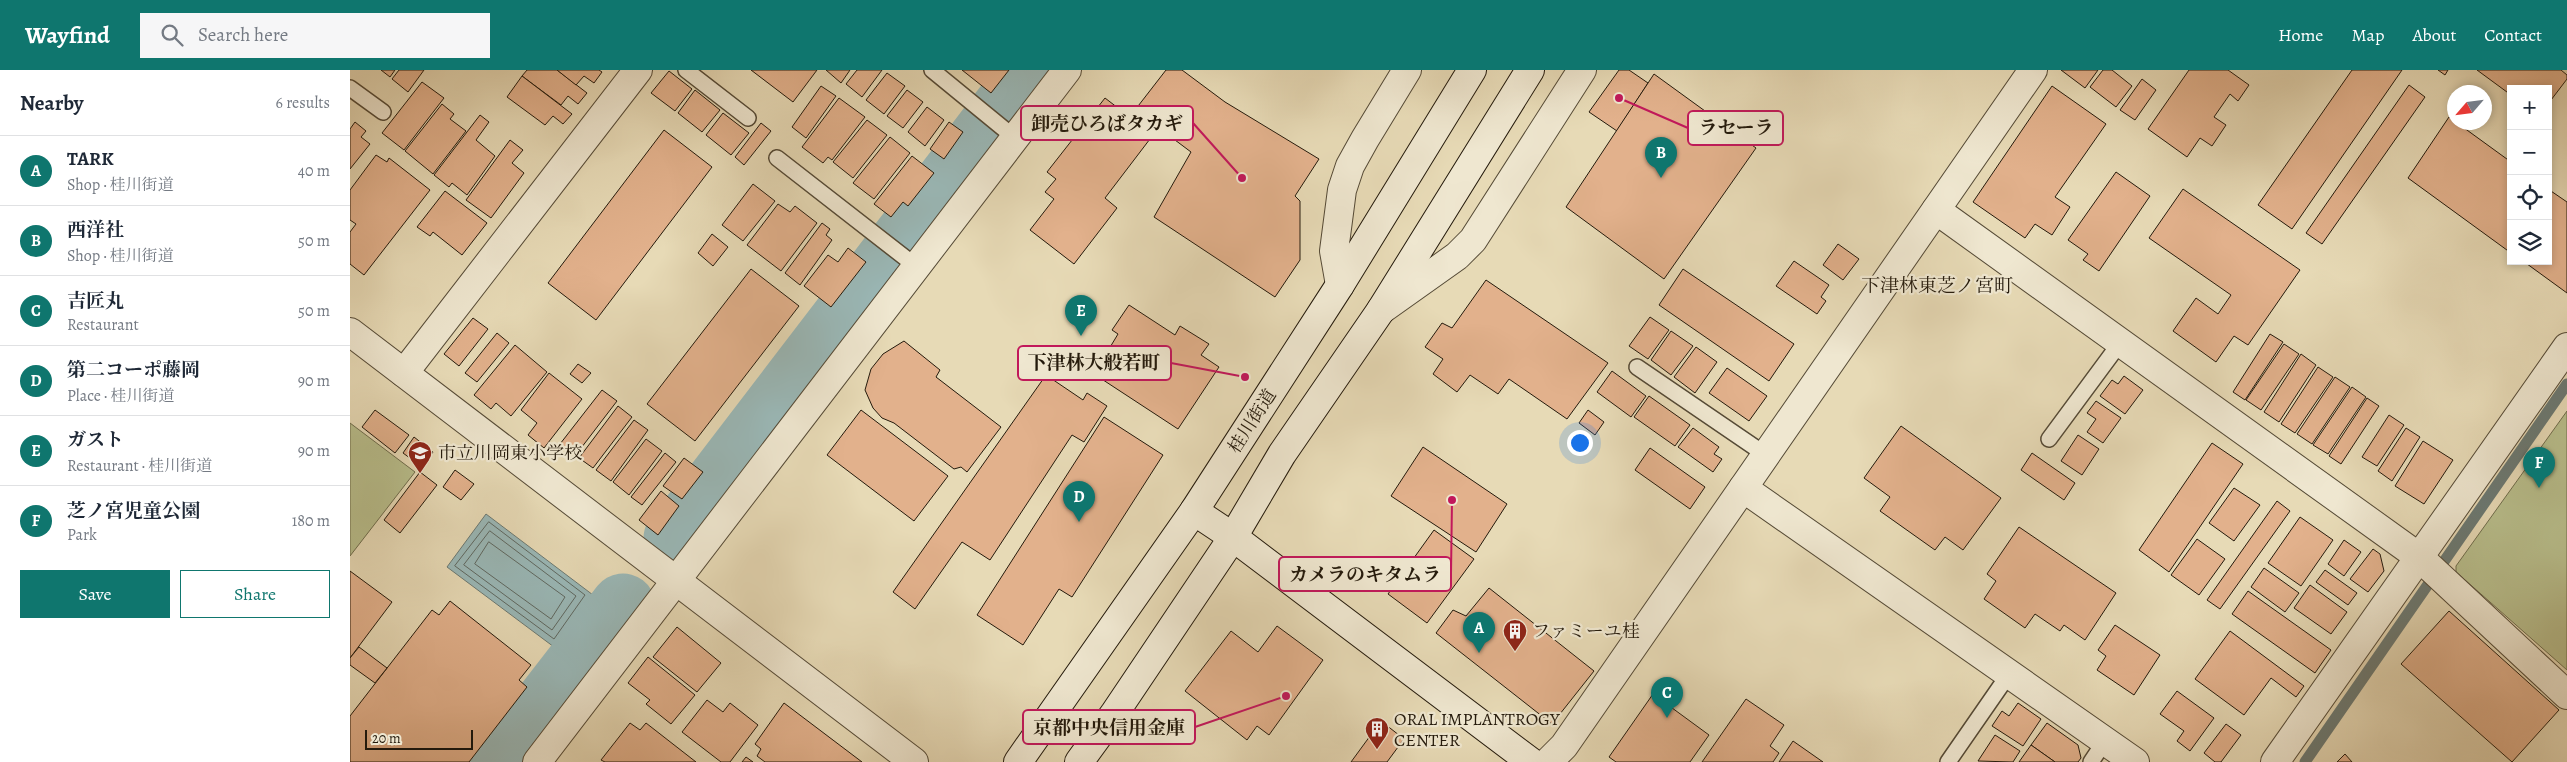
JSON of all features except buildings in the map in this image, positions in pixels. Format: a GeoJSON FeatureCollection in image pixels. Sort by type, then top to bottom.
{"type":"FeatureCollection","features":[{"type":"Feature","properties":{"kind":"street"},"geometry":{"type":"LineString","coordinates":[[404,373],[638,70]]}},
{"type":"Feature","properties":{"kind":"street"},"geometry":{"type":"LineString","coordinates":[[537,762],[1067,70]]}},
{"type":"Feature","properties":{"kind":"street"},"geometry":{"type":"LineString","coordinates":[[1340,284],[1334,251],[1342,190],[1350,166],[1364,139],[1407,70]]}},
{"type":"Feature","properties":{"kind":"street","name":"桂川街道"},"geometry":{"type":"LineString","coordinates":[[1018,762],[1194,511],[1340,284],[1472,70]]}},
{"type":"Feature","properties":{"kind":"street"},"geometry":{"type":"LineString","coordinates":[[1079,762],[1114,714],[1233,537],[1282,454],[1381,310],[1530,70]]}},
{"type":"Feature","properties":{"kind":"street"},"geometry":{"type":"LineString","coordinates":[[1381,310],[1419,286],[1457,256],[1473,240],[1582,70]]}},
{"type":"Feature","properties":{"kind":"street"},"geometry":{"type":"LineString","coordinates":[[1548,762],[1564,746],[2034,70]]}},
{"type":"Feature","properties":{"kind":"street"},"geometry":{"type":"LineString","coordinates":[[1936,210],[2419,557],[2567,695]]}},
{"type":"Feature","properties":{"kind":"street"},"geometry":{"type":"LineString","coordinates":[[350,332],[914,762]]}},
{"type":"Feature","properties":{"kind":"street"},"geometry":{"type":"LineString","coordinates":[[2275,762],[2567,347]]}},
{"type":"Feature","properties":{"kind":"street"},"geometry":{"type":"LineString","coordinates":[[1743,488],[2009,674],[2098,751],[2135,762]]}},
{"type":"Feature","properties":{"kind":"street"},"geometry":{"type":"LineString","coordinates":[[1194,511],[1233,537],[1531,762]]}},
{"type":"Feature","properties":{"kind":"lane"},"geometry":{"type":"LineString","coordinates":[[686,70],[748,118]]}},
{"type":"Feature","properties":{"kind":"lane"},"geometry":{"type":"LineString","coordinates":[[932,70],[1015,138]]}},
{"type":"Feature","properties":{"kind":"lane"},"geometry":{"type":"LineString","coordinates":[[350,88],[384,112]]}},
{"type":"Feature","properties":{"kind":"lane"},"geometry":{"type":"LineString","coordinates":[[776,158],[917,267]]}},
{"type":"Feature","properties":{"kind":"lane"},"geometry":{"type":"LineString","coordinates":[[2049,439],[2120,343]]}},
{"type":"Feature","properties":{"kind":"lane"},"geometry":{"type":"LineString","coordinates":[[1637,367],[1766,455]]}},
{"type":"Feature","properties":{"kind":"lane"},"geometry":{"type":"LineString","coordinates":[[1948,762],[2009,674]]}},
{"type":"Feature","properties":{"kind":"green space"},"geometry":{"type":"Polygon","coordinates":[[[2567,411],[2567,670],[2456,572],[2456,566],[2567,411]]]}},
{"type":"Feature","properties":{"kind":"green space"},"geometry":{"type":"Polygon","coordinates":[[[350,423],[415,472],[350,556],[350,423]]]}},
{"type":"Feature","properties":{"kind":"water"},"geometry":{"type":"Polygon","coordinates":[[[486,514],[593,595],[554,647],[447,567],[486,514]]]}},
{"type":"Feature","properties":{"kind":"waterway"},"geometry":{"type":"LineString","coordinates":[[676,538],[1034,70]]}},
{"type":"Feature","properties":{"kind":"waterway"},"geometry":{"type":"LineString","coordinates":[[2305,762],[2567,384]]}},
{"type":"Feature","properties":{"kind":"waterway"},"geometry":{"type":"LineString","coordinates":[[502,762],[623,606]]}},
{"type":"Feature","properties":{"kind":"place","name":"ラセーラ"},"geometry":{"type":"Point","coordinates":[1619,98]}},
{"type":"Feature","properties":{"kind":"place","name":"卸売ひろばタカギ"},"geometry":{"type":"Point","coordinates":[1242,178]}},
{"type":"Feature","properties":{"kind":"place","name":"西洋社"},"geometry":{"type":"Point","coordinates":[1661,178]}},
{"type":"Feature","properties":{"kind":"place","name":"ガスト"},"geometry":{"type":"Point","coordinates":[1081,336]}},
{"type":"Feature","properties":{"kind":"place","name":"下津林大般若町"},"geometry":{"type":"Point","coordinates":[1245,377]}},
{"type":"Feature","properties":{"kind":"place","name":"市立川岡東小学校"},"geometry":{"type":"Point","coordinates":[420,474]}},
{"type":"Feature","properties":{"kind":"place","name":"芝ノ宮児童公園"},"geometry":{"type":"Point","coordinates":[2539,488]}},
{"type":"Feature","properties":{"kind":"place","name":"カメラのキタムラ"},"geometry":{"type":"Point","coordinates":[1452,500]}},
{"type":"Feature","properties":{"kind":"place","name":"第二コーポ藤岡"},"geometry":{"type":"Point","coordinates":[1079,522]}},
{"type":"Feature","properties":{"kind":"place","name":"ファミーユ桂"},"geometry":{"type":"Point","coordinates":[1515,652]}},
{"type":"Feature","properties":{"kind":"place","name":"TARK"},"geometry":{"type":"Point","coordinates":[1479,653]}},
{"type":"Feature","properties":{"kind":"place","name":"京都中央信用金庫"},"geometry":{"type":"Point","coordinates":[1286,696]}},
{"type":"Feature","properties":{"kind":"place","name":"吉匠丸"},"geometry":{"type":"Point","coordinates":[1667,718]}},
{"type":"Feature","properties":{"kind":"place","name":"ORAL IMPLANTROGY CENTER"},"geometry":{"type":"Point","coordinates":[1377,750]}},
{"type":"Feature","properties":{"kind":"district","name":"下津林東芝ノ宮町"},"geometry":{"type":"Point","coordinates":[1937,285]}}]}
